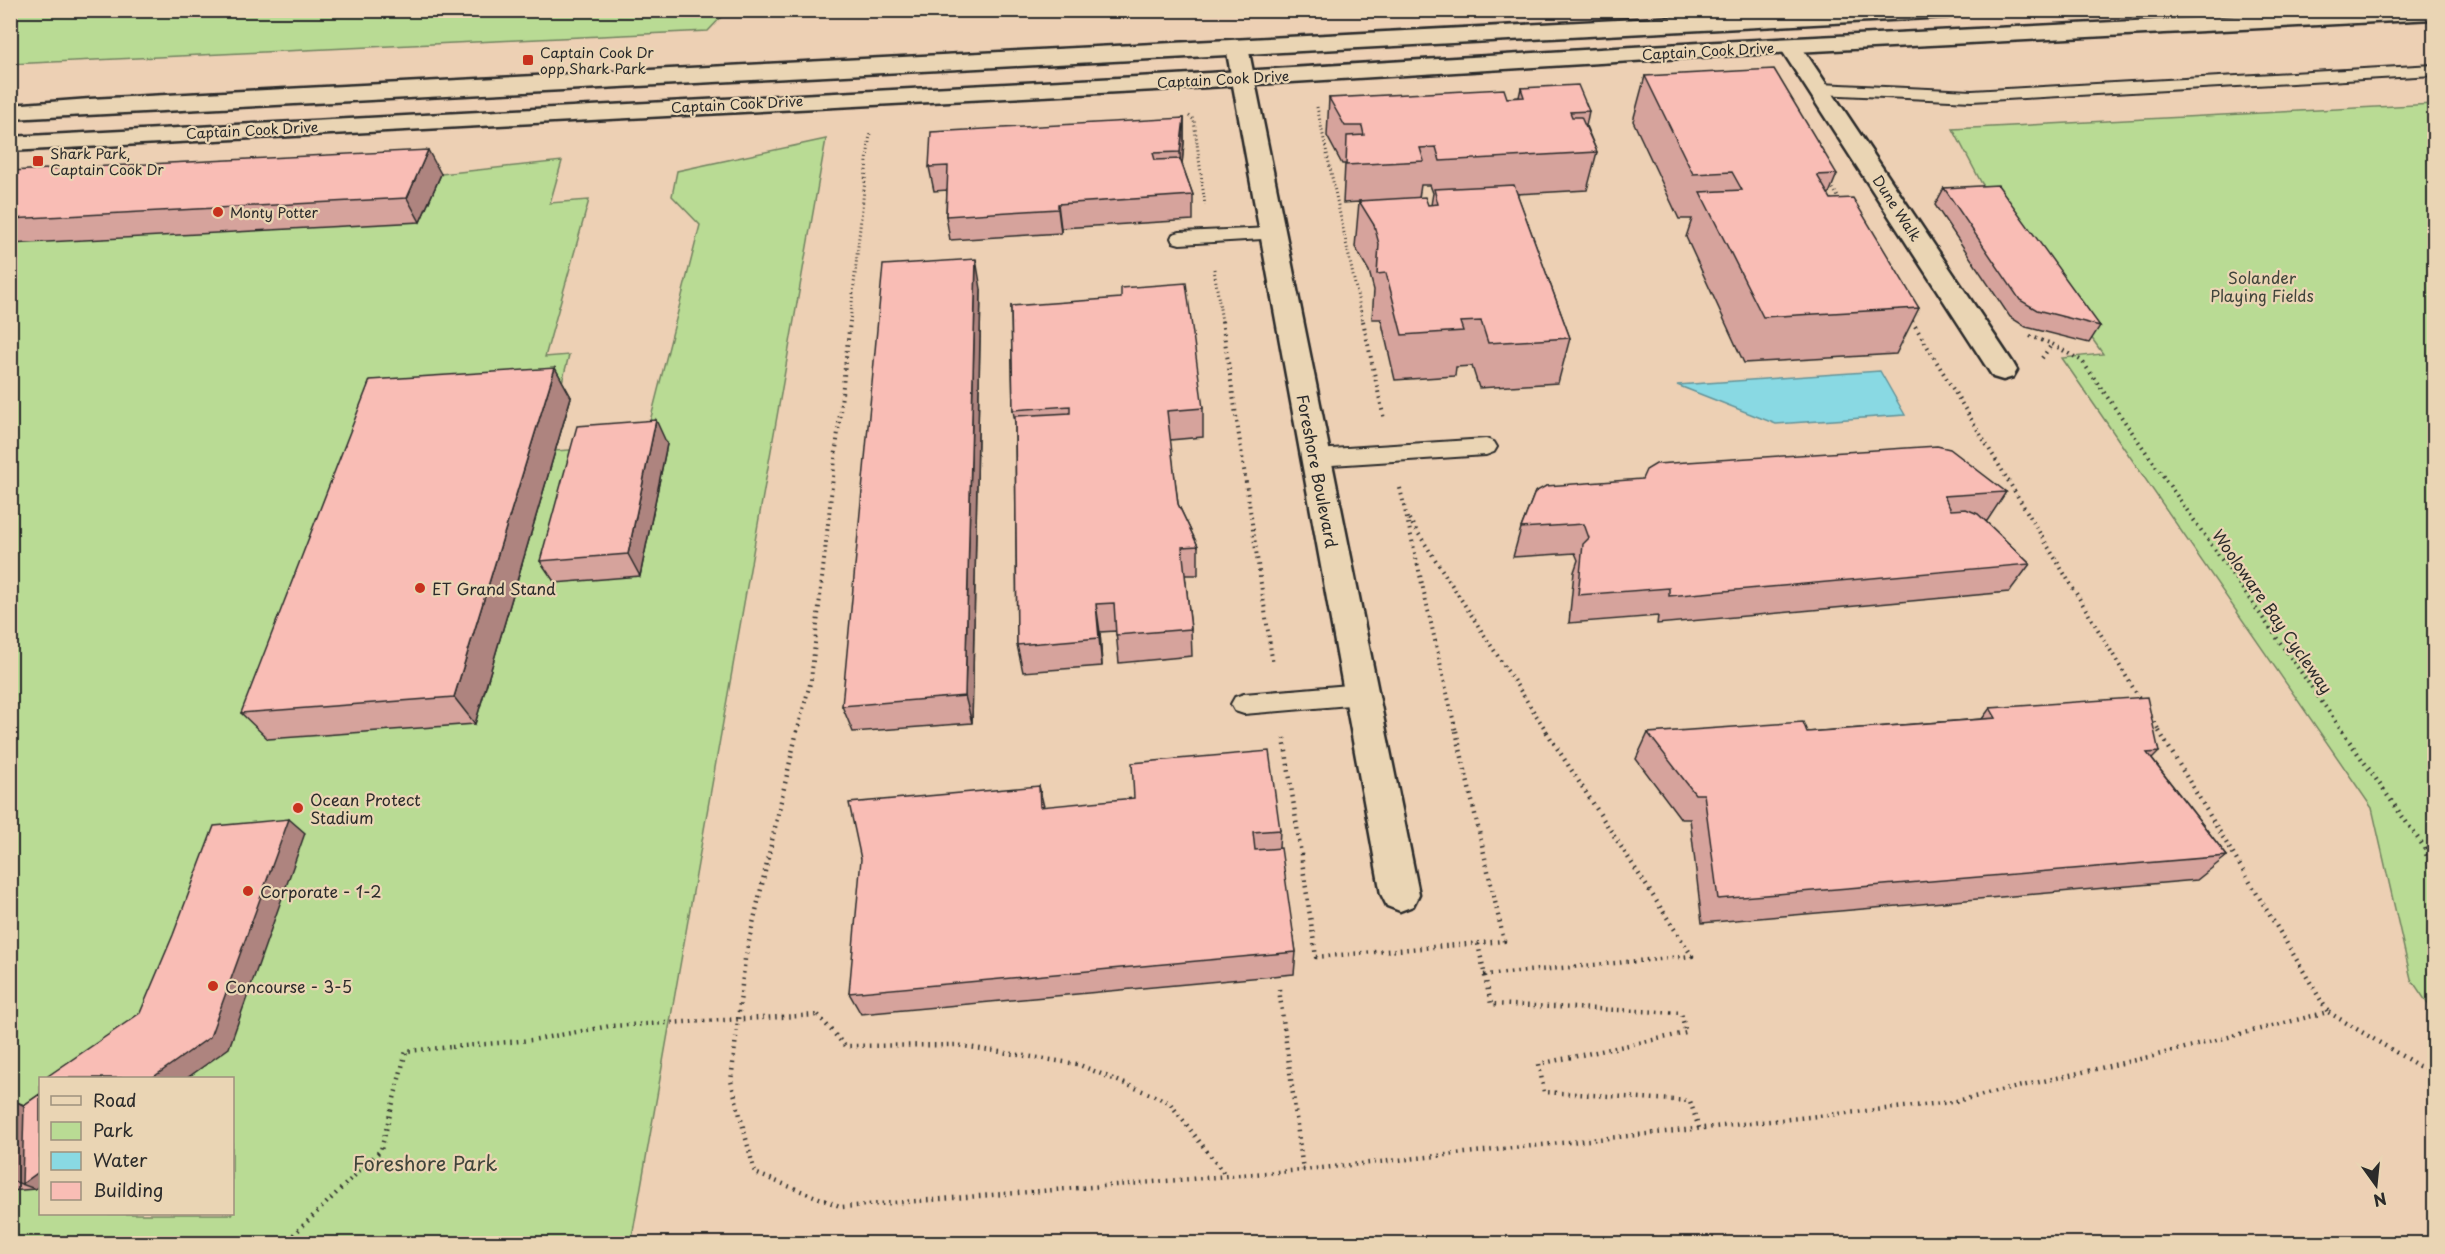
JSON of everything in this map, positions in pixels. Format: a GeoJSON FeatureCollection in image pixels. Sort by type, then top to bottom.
{"type":"FeatureCollection","features":[{"type":"Feature","properties":{"kind":"main road","name":"Captain Cook Drive"},"geometry":{"type":"LineString","coordinates":[[10,112],[1947,10]]}},
{"type":"Feature","properties":{"kind":"main road","name":"Captain Cook Drive"},"geometry":{"type":"LineString","coordinates":[[10,144],[1242,78],[1790,46],[2434,13]]}},
{"type":"Feature","properties":{"kind":"main road","name":"Dune Walk"},"geometry":{"type":"LineString","coordinates":[[1790,46],[2003,370]]}},
{"type":"Feature","properties":{"kind":"main road","name":"Foreshore Boulevard"},"geometry":{"type":"LineString","coordinates":[[1237,47],[1400,894]]}},
{"type":"Feature","properties":{"kind":"lane"},"geometry":{"type":"LineString","coordinates":[[1819,89],[1972,96],[2434,70]]}},
{"type":"Feature","properties":{"kind":"lane"},"geometry":{"type":"LineString","coordinates":[[1180,238],[1272,234]]}},
{"type":"Feature","properties":{"kind":"lane"},"geometry":{"type":"LineString","coordinates":[[1316,458],[1486,447]]}},
{"type":"Feature","properties":{"kind":"lane"},"geometry":{"type":"LineString","coordinates":[[1244,704],[1361,694]]}},
{"type":"Feature","properties":{"kind":"path"},"geometry":{"type":"LineString","coordinates":[[1186,114],[1194,120],[1209,237],[1316,957],[1504,941],[1392,453],[1315,99]]}},
{"type":"Feature","properties":{"kind":"path"},"geometry":{"type":"LineString","coordinates":[[871,123],[811,680],[789,758],[745,959],[731,1081],[756,1173],[842,1207],[1303,1170],[1952,1102],[2153,1056],[2328,1012]]}},
{"type":"Feature","properties":{"kind":"path"},"geometry":{"type":"LineString","coordinates":[[1828,181],[1847,212]]}},
{"type":"Feature","properties":{"kind":"path"},"geometry":{"type":"LineString","coordinates":[[1908,314],[2143,704]]}},
{"type":"Feature","properties":{"kind":"path","name":"Wooloware Bay Cycleway"},"geometry":{"type":"LineString","coordinates":[[2024,334],[2052,344],[2082,361],[2424,847],[2434,880]]}},
{"type":"Feature","properties":{"kind":"path"},"geometry":{"type":"LineString","coordinates":[[1406,515],[1692,956],[1484,975]]}},
{"type":"Feature","properties":{"kind":"path"},"geometry":{"type":"LineString","coordinates":[[2149,715],[2328,1012],[2419,1066],[2434,1070]]}},
{"type":"Feature","properties":{"kind":"path"},"geometry":{"type":"LineString","coordinates":[[1478,944],[1491,1004],[1681,1013],[1686,1033],[1539,1064],[1544,1092],[1690,1101],[1699,1128]]}},
{"type":"Feature","properties":{"kind":"path"},"geometry":{"type":"LineString","coordinates":[[1279,989],[1303,1170]]}},
{"type":"Feature","properties":{"kind":"path"},"geometry":{"type":"LineString","coordinates":[[284,1244],[381,1150],[406,1051],[532,1040],[610,1026],[818,1015],[845,1046],[956,1045],[1077,1064],[1169,1102],[1227,1177]]}},
{"type":"Feature","properties":{"kind":"green space"},"geometry":{"type":"Polygon","coordinates":[[[11,10],[727,11],[708,31],[11,64],[11,10]]]}},
{"type":"Feature","properties":{"kind":"green space","name":"Solander Playing Fields"},"geometry":{"type":"Polygon","coordinates":[[[2434,104],[2434,1013],[2411,979],[2372,808],[2062,358],[2103,354],[1981,182],[1953,129],[2434,104]]]}},
{"type":"Feature","properties":{"kind":"green space","name":"Ocean Protect Stadium"},"geometry":{"type":"Polygon","coordinates":[[[826,139],[631,1243],[11,1243],[10,197],[441,174],[562,161],[550,203],[589,200],[545,357],[569,355],[558,398],[571,397],[555,451],[644,445],[700,225],[672,196],[677,171],[826,139]]]}},
{"type":"Feature","properties":{"kind":"water"},"geometry":{"type":"Polygon","coordinates":[[[1880,371],[1905,415],[1776,424],[1677,385],[1880,371]]]}},
{"type":"Feature","properties":{"kind":"building"},"geometry":{"type":"Polygon","coordinates":[[[1774,69],[1837,174],[1817,175],[1831,199],[1853,198],[1919,308],[1763,317],[1700,192],[1742,190],[1732,172],[1693,174],[1645,76],[1774,69]]]}},
{"type":"Feature","properties":{"kind":"building"},"geometry":{"type":"Polygon","coordinates":[[[1578,85],[1589,111],[1570,112],[1572,117],[1581,117],[1597,152],[1440,161],[1436,147],[1420,148],[1424,161],[1346,165],[1347,136],[1364,135],[1362,126],[1345,126],[1329,98],[1504,89],[1507,98],[1524,97],[1521,88],[1578,85]]]}},
{"type":"Feature","properties":{"kind":"building"},"geometry":{"type":"Polygon","coordinates":[[[1184,118],[1180,152],[1153,153],[1155,160],[1180,159],[1193,195],[1058,204],[1058,209],[946,216],[948,166],[929,167],[931,132],[1184,118]]]}},
{"type":"Feature","properties":{"kind":"building"},"geometry":{"type":"Polygon","coordinates":[[[428,150],[407,198],[10,219],[10,171],[428,150]]]}},
{"type":"Feature","properties":{"kind":"building"},"geometry":{"type":"Polygon","coordinates":[[[1514,185],[1570,338],[1488,343],[1481,321],[1460,322],[1463,331],[1402,335],[1386,273],[1377,274],[1379,244],[1374,225],[1359,201],[1425,197],[1428,205],[1438,204],[1434,189],[1514,185]]]}},
{"type":"Feature","properties":{"kind":"building"},"geometry":{"type":"Polygon","coordinates":[[[1998,185],[2100,326],[2037,310],[2020,300],[1944,188],[1998,185]]]}},
{"type":"Feature","properties":{"kind":"building"},"geometry":{"type":"Polygon","coordinates":[[[976,259],[965,696],[842,706],[883,265],[976,259]]]}},
{"type":"Feature","properties":{"kind":"building"},"geometry":{"type":"Polygon","coordinates":[[[1186,283],[1203,408],[1167,411],[1178,504],[1198,546],[1182,547],[1191,629],[1116,635],[1114,603],[1096,604],[1099,638],[1017,645],[1015,416],[1070,413],[1070,406],[1013,410],[1011,306],[1121,298],[1121,288],[1186,283]]]}},
{"type":"Feature","properties":{"kind":"building","name":"ET Grand Stand"},"geometry":{"type":"Polygon","coordinates":[[[555,368],[454,697],[241,713],[370,380],[555,368]]]}},
{"type":"Feature","properties":{"kind":"building"},"geometry":{"type":"Polygon","coordinates":[[[656,420],[628,554],[540,561],[577,426],[656,420]]]}},
{"type":"Feature","properties":{"kind":"building"},"geometry":{"type":"Polygon","coordinates":[[[1937,446],[1950,449],[2006,492],[1944,496],[1951,510],[1966,509],[1978,514],[2030,564],[1669,596],[1669,588],[1578,595],[1583,544],[1589,538],[1584,524],[1521,528],[1535,492],[1546,486],[1642,479],[1646,470],[1656,464],[1937,446]]]}},
{"type":"Feature","properties":{"kind":"building"},"geometry":{"type":"Polygon","coordinates":[[[2147,697],[2159,752],[2147,753],[2227,856],[1718,899],[1704,794],[1695,794],[1648,733],[1803,722],[1807,732],[1996,718],[1990,708],[2147,697]]]}},
{"type":"Feature","properties":{"kind":"building"},"geometry":{"type":"Polygon","coordinates":[[[1269,751],[1280,830],[1253,832],[1255,850],[1281,848],[1296,952],[849,993],[861,859],[849,803],[1039,786],[1040,807],[1134,798],[1132,763],[1269,751]]]}},
{"type":"Feature","properties":{"kind":"building"},"geometry":{"type":"Polygon","coordinates":[[[289,819],[210,1037],[153,1077],[48,1077],[140,1013],[173,935],[214,826],[289,819]]]}},
{"type":"Feature","properties":{"kind":"building"},"geometry":{"type":"Polygon","coordinates":[[[39,1095],[39,1172],[22,1184],[24,1105],[39,1095]]]}},
{"type":"Feature","properties":{"kind":"place","name":"Captain Cook Dr opp Shark Park"},"geometry":{"type":"Point","coordinates":[528,60]}},
{"type":"Feature","properties":{"kind":"place","name":"Shark Park, Captain Cook Dr"},"geometry":{"type":"Point","coordinates":[38,161]}},
{"type":"Feature","properties":{"kind":"place","name":"Monty Potter"},"geometry":{"type":"Point","coordinates":[218,212]}},
{"type":"Feature","properties":{"kind":"place","name":"ET Grand Stand"},"geometry":{"type":"Point","coordinates":[420,588]}},
{"type":"Feature","properties":{"kind":"place","name":"Ocean Protect Stadium"},"geometry":{"type":"Point","coordinates":[298,808]}},
{"type":"Feature","properties":{"kind":"place","name":"Corporate - 1-2"},"geometry":{"type":"Point","coordinates":[248,891]}},
{"type":"Feature","properties":{"kind":"place","name":"Concourse - 3-5"},"geometry":{"type":"Point","coordinates":[213,986]}},
{"type":"Feature","properties":{"kind":"park label","name":"Foreshore Park"},"geometry":{"type":"Point","coordinates":[425,1163]}}]}
